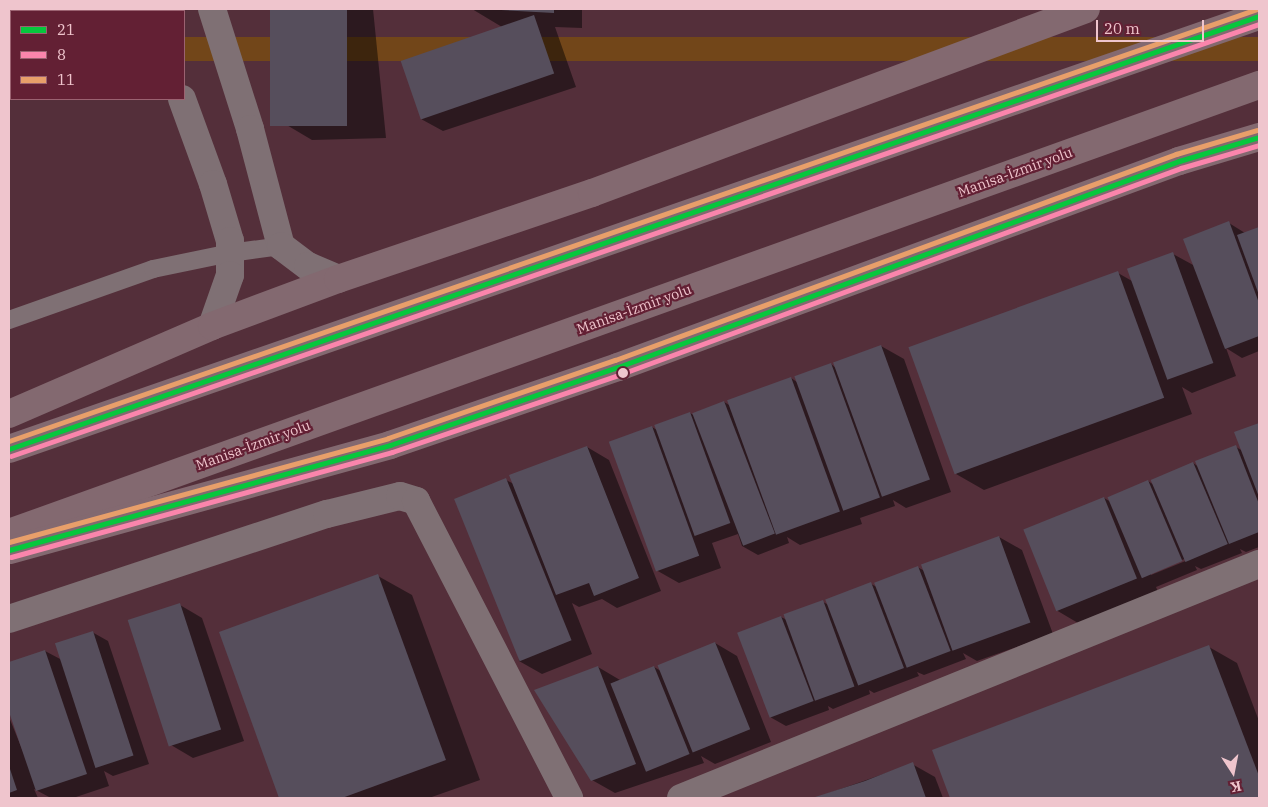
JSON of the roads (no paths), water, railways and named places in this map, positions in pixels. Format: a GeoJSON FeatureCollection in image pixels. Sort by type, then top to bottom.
{"type":"FeatureCollection","features":[{"type":"Feature","properties":{"kind":"highway"},"geometry":{"type":"LineString","coordinates":[[9,414],[212,326],[338,279],[592,193],[1063,14],[1086,9]]}},
{"type":"Feature","properties":{"kind":"highway"},"geometry":{"type":"LineString","coordinates":[[9,448],[1259,16]]}},
{"type":"Feature","properties":{"kind":"highway","name":"Manisa-İzmir yolu"},"geometry":{"type":"LineString","coordinates":[[9,533],[1259,85]]}},
{"type":"Feature","properties":{"kind":"highway"},"geometry":{"type":"LineString","coordinates":[[9,550],[390,445],[618,367],[1179,161],[1259,137]]}},
{"type":"Feature","properties":{"kind":"highway"},"geometry":{"type":"LineString","coordinates":[[1179,161],[1259,145]]}},
{"type":"Feature","properties":{"kind":"street"},"geometry":{"type":"LineString","coordinates":[[212,9],[250,129],[281,246],[308,266],[338,279]]}},
{"type":"Feature","properties":{"kind":"street"},"geometry":{"type":"LineString","coordinates":[[182,100],[213,184],[230,241],[230,275],[212,326]]}},
{"type":"Feature","properties":{"kind":"street"},"geometry":{"type":"LineString","coordinates":[[9,620],[327,514],[400,496],[416,501],[570,798]]}},
{"type":"Feature","properties":{"kind":"street"},"geometry":{"type":"LineString","coordinates":[[681,798],[1259,564]]}},
{"type":"Feature","properties":{"kind":"lane"},"geometry":{"type":"LineString","coordinates":[[9,320],[154,269],[230,253],[281,246]]}}]}
